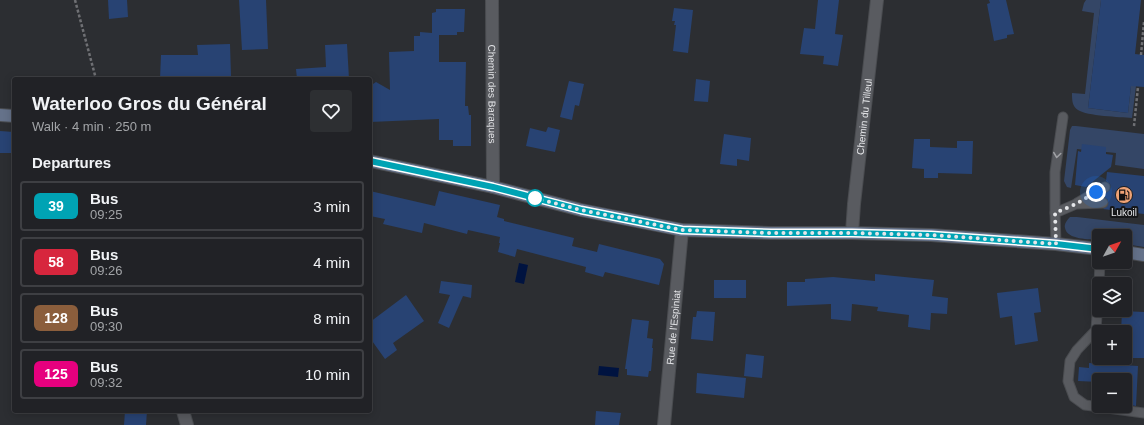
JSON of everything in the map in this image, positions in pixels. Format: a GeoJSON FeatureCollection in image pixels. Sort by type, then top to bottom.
{"type":"FeatureCollection","features":[{"type":"Feature","properties":{"kind":"main road"},"geometry":{"type":"LineString","coordinates":[[0,115],[12,116]]}},
{"type":"Feature","properties":{"kind":"main road"},"geometry":{"type":"LineString","coordinates":[[372,161],[493,187],[581,210],[682,230],[771,233],[931,235],[1056,244],[1092,248]]}},
{"type":"Feature","properties":{"kind":"main road"},"geometry":{"type":"LineString","coordinates":[[1132,253],[1144,255]]}},
{"type":"Feature","properties":{"kind":"street","name":"Chemin des Baraques"},"geometry":{"type":"LineString","coordinates":[[492,0],[493,187]]}},
{"type":"Feature","properties":{"kind":"street","name":"Chemin du Tilleul"},"geometry":{"type":"LineString","coordinates":[[852,233],[877,0]]}},
{"type":"Feature","properties":{"kind":"street","name":"Rue de l'Espiniat"},"geometry":{"type":"LineString","coordinates":[[664,425],[682,230]]}},
{"type":"Feature","properties":{"kind":"street"},"geometry":{"type":"LineString","coordinates":[[184,413],[187,425]]}},
{"type":"Feature","properties":{"kind":"lane"},"geometry":{"type":"LineString","coordinates":[[1056,244],[1055,172],[1063,116]]}},
{"type":"Feature","properties":{"kind":"lane"},"geometry":{"type":"LineString","coordinates":[[1055,213],[1076,204],[1105,187]]}},
{"type":"Feature","properties":{"kind":"lane"},"geometry":{"type":"LineString","coordinates":[[1076,204],[1103,203]]}},
{"type":"Feature","properties":{"kind":"lane"},"geometry":{"type":"LineString","coordinates":[[1097,317],[1096,330],[1077,350],[1070,361],[1068,381],[1074,397],[1085,405],[1144,413]]}},
{"type":"Feature","properties":{"kind":"path"},"geometry":{"type":"LineString","coordinates":[[75,0],[95,77]]}},
{"type":"Feature","properties":{"kind":"path"},"geometry":{"type":"LineString","coordinates":[[1141,55],[1144,22]]}},
{"type":"Feature","properties":{"kind":"path"},"geometry":{"type":"LineString","coordinates":[[1134,126],[1138,87]]}},
{"type":"Feature","properties":{"kind":"shaded area"},"geometry":{"type":"Polygon","coordinates":[[[1086,0],[1101,0],[1088,108],[1128,113],[1131,86],[1136,86],[1132,118],[1089,114],[1078,110],[1073,105],[1072,93],[1085,94],[1094,13],[1082,11],[1086,0]]]}},
{"type":"Feature","properties":{"kind":"shaded area"},"geometry":{"type":"Polygon","coordinates":[[[1072,126],[1144,134],[1144,169],[1115,165],[1116,153],[1077,149],[1071,188],[1067,187],[1064,181],[1070,130],[1072,126]]]}},
{"type":"Feature","properties":{"kind":"shaded area"},"geometry":{"type":"Polygon","coordinates":[[[1070,217],[1077,217],[1144,225],[1144,247],[1132,245],[1132,229],[1092,229],[1092,240],[1085,239],[1070,235],[1065,228],[1066,222],[1070,217]]]}},
{"type":"Feature","properties":{"kind":"shaded area"},"geometry":{"type":"Polygon","coordinates":[[[519,263],[528,265],[524,284],[515,282],[519,263]]]}},
{"type":"Feature","properties":{"kind":"shaded area"},"geometry":{"type":"Polygon","coordinates":[[[599,366],[619,368],[618,377],[598,375],[599,366]]]}},
{"type":"Feature","properties":{"kind":"building"},"geometry":{"type":"Polygon","coordinates":[[[108,0],[127,0],[128,17],[109,19],[108,0]]]}},
{"type":"Feature","properties":{"kind":"building"},"geometry":{"type":"Polygon","coordinates":[[[239,0],[266,0],[268,49],[242,50],[239,0]]]}},
{"type":"Feature","properties":{"kind":"building"},"geometry":{"type":"Polygon","coordinates":[[[818,0],[839,0],[835,34],[843,35],[838,66],[823,64],[824,56],[800,54],[804,28],[815,29],[818,0]]]}},
{"type":"Feature","properties":{"kind":"building"},"geometry":{"type":"Polygon","coordinates":[[[989,0],[1006,0],[1014,34],[1007,35],[1007,38],[994,41],[987,4],[990,3],[989,0]]]}},
{"type":"Feature","properties":{"kind":"building"},"geometry":{"type":"Polygon","coordinates":[[[1101,0],[1141,0],[1135,54],[1144,55],[1144,87],[1131,86],[1128,113],[1088,108],[1101,0]]]}},
{"type":"Feature","properties":{"kind":"building"},"geometry":{"type":"Polygon","coordinates":[[[674,8],[693,10],[688,53],[673,51],[676,25],[674,25],[675,21],[672,21],[674,8]]]}},
{"type":"Feature","properties":{"kind":"building"},"geometry":{"type":"Polygon","coordinates":[[[436,9],[465,9],[464,32],[457,32],[457,35],[439,35],[439,62],[466,62],[465,106],[468,106],[469,115],[471,115],[471,146],[453,146],[453,140],[439,140],[439,119],[372,122],[372,85],[376,82],[390,90],[389,52],[414,51],[414,36],[420,36],[420,32],[432,33],[432,13],[436,12],[436,9]]]}},
{"type":"Feature","properties":{"kind":"building"},"geometry":{"type":"Polygon","coordinates":[[[230,44],[231,76],[160,77],[161,55],[198,55],[197,45],[230,44]]]}},
{"type":"Feature","properties":{"kind":"building"},"geometry":{"type":"Polygon","coordinates":[[[347,44],[349,77],[297,77],[296,69],[326,67],[325,45],[347,44]]]}},
{"type":"Feature","properties":{"kind":"building"},"geometry":{"type":"Polygon","coordinates":[[[696,79],[710,81],[708,102],[694,101],[696,79]]]}},
{"type":"Feature","properties":{"kind":"building"},"geometry":{"type":"Polygon","coordinates":[[[569,81],[584,84],[579,106],[575,105],[572,120],[560,117],[569,81]]]}},
{"type":"Feature","properties":{"kind":"building"},"geometry":{"type":"Polygon","coordinates":[[[548,127],[560,130],[555,152],[526,146],[530,128],[546,132],[548,127]]]}},
{"type":"Feature","properties":{"kind":"building"},"geometry":{"type":"Polygon","coordinates":[[[0,131],[12,132],[12,153],[0,153],[0,131]]]}},
{"type":"Feature","properties":{"kind":"building"},"geometry":{"type":"Polygon","coordinates":[[[724,134],[751,138],[749,161],[737,159],[737,166],[720,164],[724,134]]]}},
{"type":"Feature","properties":{"kind":"building"},"geometry":{"type":"Polygon","coordinates":[[[914,139],[930,139],[930,147],[957,148],[957,141],[973,141],[972,174],[938,173],[938,178],[924,178],[924,169],[912,168],[914,139]]]}},
{"type":"Feature","properties":{"kind":"building"},"geometry":{"type":"Polygon","coordinates":[[[1082,144],[1106,147],[1106,154],[1113,155],[1111,167],[1086,187],[1075,185],[1078,151],[1081,152],[1082,144]]]}},
{"type":"Feature","properties":{"kind":"building","name":"Lukoil"},"geometry":{"type":"Polygon","coordinates":[[[1107,172],[1144,176],[1144,214],[1103,209],[1108,205],[1108,200],[1104,197],[1104,194],[1110,190],[1111,187],[1106,181],[1107,172]]]}},
{"type":"Feature","properties":{"kind":"building"},"geometry":{"type":"Polygon","coordinates":[[[372,191],[435,206],[439,191],[500,205],[497,217],[504,219],[504,221],[574,238],[572,246],[597,252],[599,244],[660,259],[664,264],[659,285],[605,272],[603,277],[585,272],[586,267],[517,249],[515,257],[498,252],[500,237],[468,230],[467,234],[424,223],[422,233],[383,224],[385,219],[372,216],[372,191]]]}},
{"type":"Feature","properties":{"kind":"building"},"geometry":{"type":"Polygon","coordinates":[[[875,274],[934,280],[932,296],[948,298],[947,314],[931,313],[930,330],[908,327],[909,315],[877,311],[878,307],[852,304],[851,321],[831,319],[831,304],[787,306],[787,282],[805,282],[805,279],[833,277],[875,281],[875,274]]]}},
{"type":"Feature","properties":{"kind":"building"},"geometry":{"type":"Polygon","coordinates":[[[714,280],[746,280],[746,298],[714,298],[714,280]]]}},
{"type":"Feature","properties":{"kind":"building"},"geometry":{"type":"Polygon","coordinates":[[[441,281],[472,285],[471,298],[463,296],[449,328],[438,323],[450,295],[439,293],[441,281]]]}},
{"type":"Feature","properties":{"kind":"building"},"geometry":{"type":"Polygon","coordinates":[[[1038,288],[1041,312],[1034,313],[1038,341],[1015,345],[1012,316],[1000,318],[997,293],[1038,288]]]}},
{"type":"Feature","properties":{"kind":"building"},"geometry":{"type":"Polygon","coordinates":[[[406,295],[424,321],[393,343],[397,350],[385,359],[372,341],[372,320],[406,295]]]}},
{"type":"Feature","properties":{"kind":"building"},"geometry":{"type":"Polygon","coordinates":[[[697,311],[715,312],[713,341],[691,339],[693,317],[696,317],[697,311]]]}},
{"type":"Feature","properties":{"kind":"building"},"geometry":{"type":"Polygon","coordinates":[[[1132,311],[1144,312],[1144,358],[1132,358],[1132,325],[1121,325],[1122,317],[1132,317],[1132,311]]]}},
{"type":"Feature","properties":{"kind":"building"},"geometry":{"type":"Polygon","coordinates":[[[632,319],[649,321],[647,338],[653,339],[653,348],[651,371],[649,371],[648,377],[627,375],[627,369],[625,369],[632,319]]]}},
{"type":"Feature","properties":{"kind":"building"},"geometry":{"type":"Polygon","coordinates":[[[746,354],[764,356],[762,378],[744,376],[746,354]]]}},
{"type":"Feature","properties":{"kind":"building"},"geometry":{"type":"Polygon","coordinates":[[[1089,363],[1092,363],[1092,365],[1138,366],[1136,406],[1132,405],[1132,373],[1092,373],[1092,382],[1078,381],[1079,367],[1089,368],[1089,363]]]}},
{"type":"Feature","properties":{"kind":"building"},"geometry":{"type":"Polygon","coordinates":[[[697,373],[746,378],[744,398],[696,393],[697,373]]]}},
{"type":"Feature","properties":{"kind":"building"},"geometry":{"type":"Polygon","coordinates":[[[596,411],[621,413],[619,425],[595,425],[596,411]]]}},
{"type":"Feature","properties":{"kind":"building"},"geometry":{"type":"Polygon","coordinates":[[[125,413],[147,413],[146,425],[124,425],[125,413]]]}},
{"type":"Feature","properties":{"kind":"bus line","name":"39"},"geometry":{"type":"LineString","coordinates":[[372,161],[493,187],[581,210],[682,230],[771,233],[931,235],[1056,244],[1092,248]]}},
{"type":"Feature","properties":{"kind":"place","name":"Lukoil"},"geometry":{"type":"Point","coordinates":[1124,195]}},
{"type":"Feature","properties":{"kind":"route"},"geometry":{"type":"LineString","coordinates":[[535,198],[581,210],[682,230],[771,233],[931,235],[1056,244],[1055,213],[1076,204],[1096,192]]}}]}
